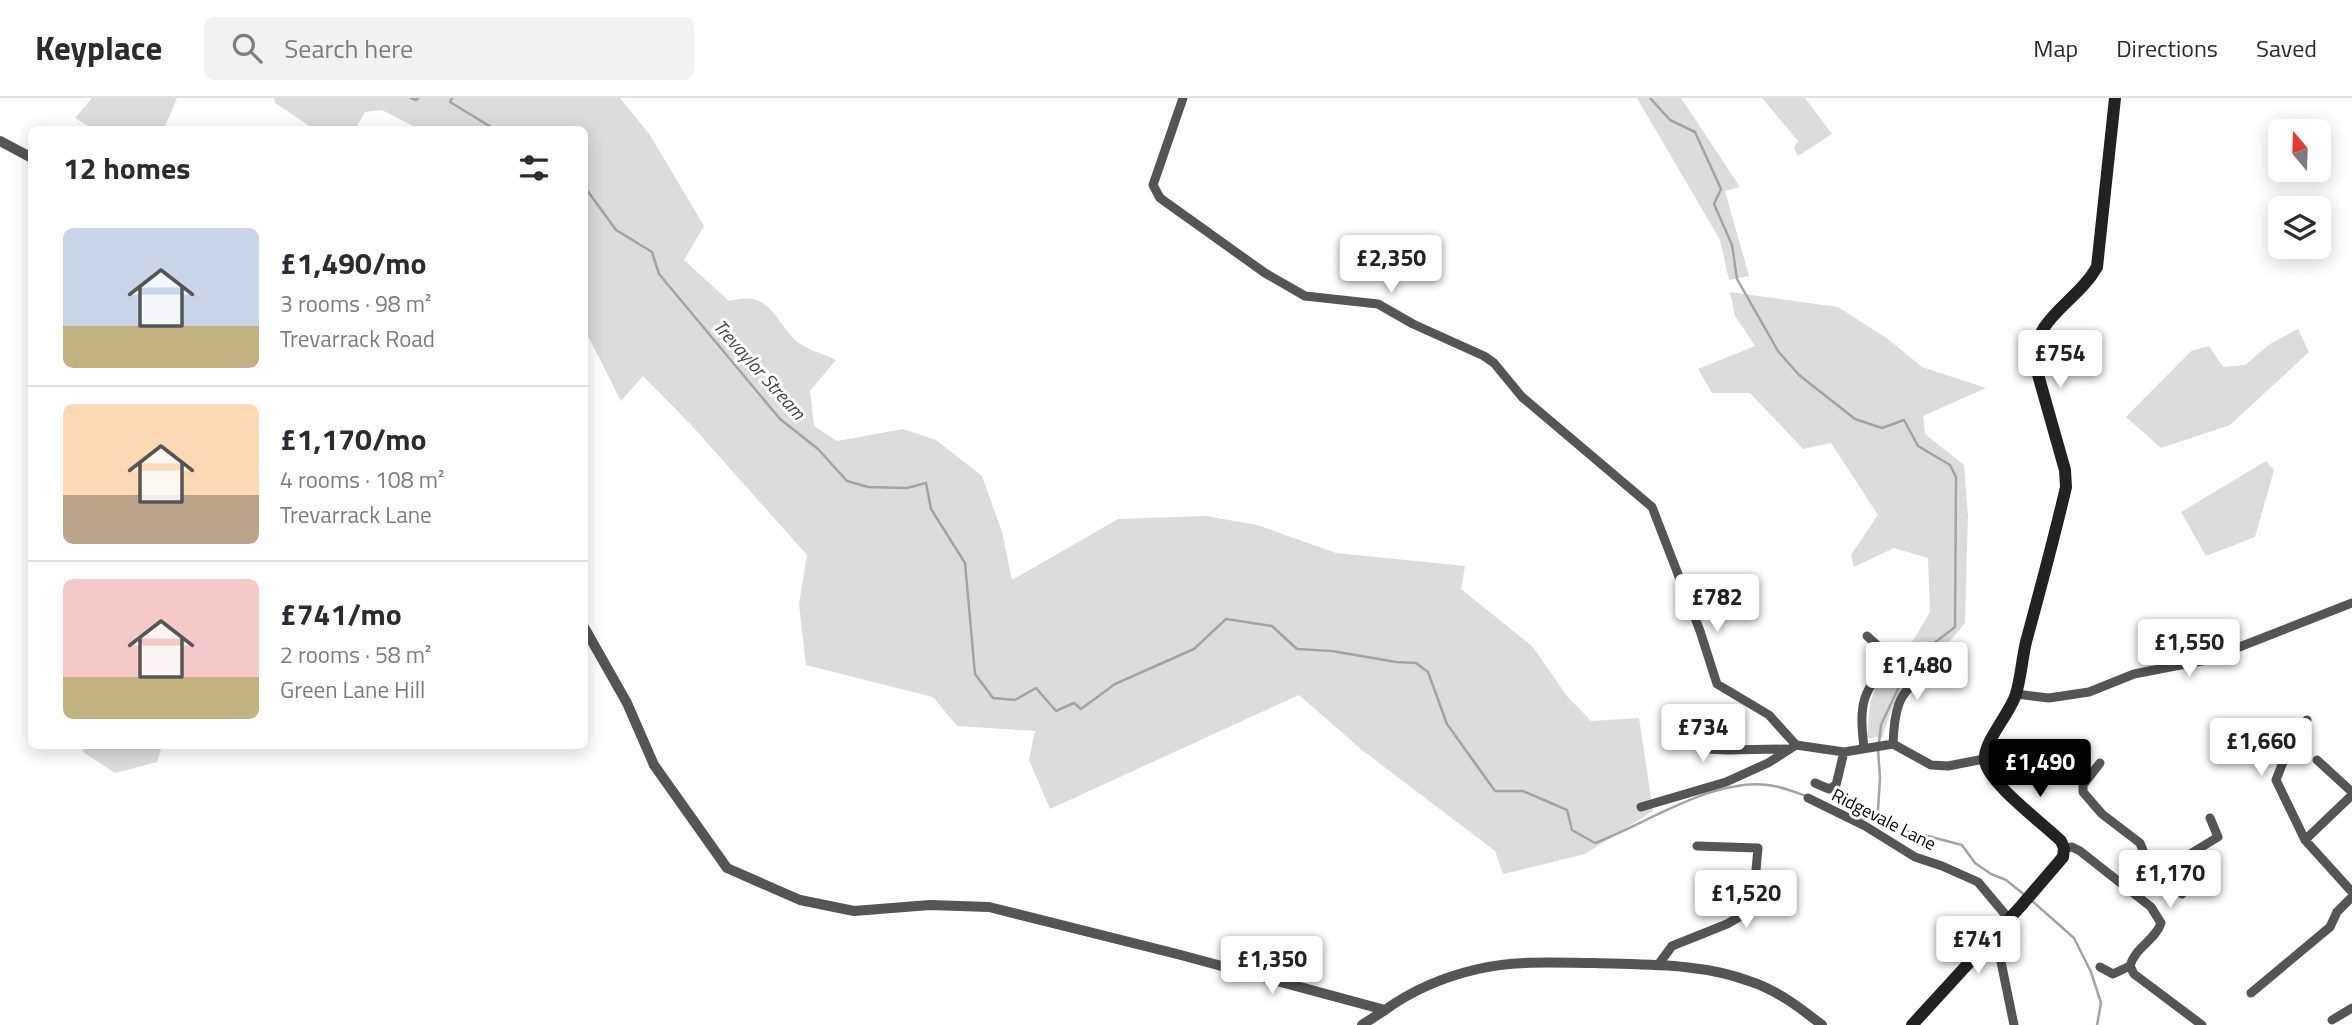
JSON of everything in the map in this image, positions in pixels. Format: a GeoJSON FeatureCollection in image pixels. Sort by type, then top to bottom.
{"type":"FeatureCollection","features":[{"type":"Feature","properties":{"kind":"main road"},"geometry":{"type":"LineString","coordinates":[[1912,1025],[2063,857],[2062,841],[1989,772],[1984,759],[1987,747],[2012,706],[2016,694],[2025,647],[2066,487],[2065,470],[2035,364],[2034,349],[2037,338],[2047,323],[2083,289],[2097,268],[2115,98]]}},
{"type":"Feature","properties":{"kind":"street"},"geometry":{"type":"LineString","coordinates":[[1184,98],[1153,185],[1160,198],[1265,273],[1305,296],[1378,304],[1494,363],[1522,397],[1652,507],[1700,631],[1717,684],[1769,715],[1792,747]]}},
{"type":"Feature","properties":{"kind":"street"},"geometry":{"type":"LineString","coordinates":[[0,141],[28,156]]}},
{"type":"Feature","properties":{"kind":"street"},"geometry":{"type":"LineString","coordinates":[[2016,694],[2049,698],[2089,692],[2134,674],[2206,660],[2352,603]]}},
{"type":"Feature","properties":{"kind":"street"},"geometry":{"type":"LineString","coordinates":[[588,633],[626,703],[654,765],[727,867],[800,900],[854,911],[930,905],[989,907],[1385,1010]]}},
{"type":"Feature","properties":{"kind":"street"},"geometry":{"type":"LineString","coordinates":[[1867,636],[1893,659],[1878,673],[1866,692],[1860,716],[1868,748]]}},
{"type":"Feature","properties":{"kind":"street"},"geometry":{"type":"LineString","coordinates":[[1891,744],[1898,703],[1912,685],[1927,678],[1959,680]]}},
{"type":"Feature","properties":{"kind":"street"},"geometry":{"type":"LineString","coordinates":[[2251,993],[2330,927],[2337,912],[2352,895],[2305,840],[2276,780],[2290,744],[2307,720]]}},
{"type":"Feature","properties":{"kind":"street"},"geometry":{"type":"LineString","coordinates":[[1681,734],[1705,728],[1712,730],[1721,738],[1727,750]]}},
{"type":"Feature","properties":{"kind":"street"},"geometry":{"type":"LineString","coordinates":[[1699,741],[1705,749],[1792,747],[1844,752],[1891,744],[1931,765],[1948,766],[1984,759]]}},
{"type":"Feature","properties":{"kind":"street"},"geometry":{"type":"LineString","coordinates":[[1641,807],[1726,782],[1768,763],[1792,747]]}},
{"type":"Feature","properties":{"kind":"street"},"geometry":{"type":"LineString","coordinates":[[1815,783],[1829,789],[1836,785],[1844,752]]}},
{"type":"Feature","properties":{"kind":"street"},"geometry":{"type":"LineString","coordinates":[[2305,840],[2352,794],[2317,760]]}},
{"type":"Feature","properties":{"kind":"street"},"geometry":{"type":"LineString","coordinates":[[2100,763],[2083,785],[2083,792],[2102,814],[2140,843],[2152,873]]}},
{"type":"Feature","properties":{"kind":"street","name":"Ridgevale Lane"},"geometry":{"type":"LineString","coordinates":[[1808,798],[1865,826],[1915,857],[1978,882],[2009,919]]}},
{"type":"Feature","properties":{"kind":"street"},"geometry":{"type":"LineString","coordinates":[[2132,891],[2152,873],[2162,871],[2218,837],[2210,818]]}},
{"type":"Feature","properties":{"kind":"street"},"geometry":{"type":"LineString","coordinates":[[1658,965],[1672,946],[1727,924],[1746,913],[1754,892],[1758,848],[1696,846]]}},
{"type":"Feature","properties":{"kind":"street"},"geometry":{"type":"LineString","coordinates":[[2064,848],[2072,847],[2080,851],[2151,908],[2161,923],[2159,930],[2133,955],[2130,966],[2134,974],[2190,1021],[2202,1025]]}},
{"type":"Feature","properties":{"kind":"street"},"geometry":{"type":"LineString","coordinates":[[2182,894],[2207,871],[2199,850]]}},
{"type":"Feature","properties":{"kind":"street"},"geometry":{"type":"LineString","coordinates":[[1992,936],[1999,951],[2014,1025]]}},
{"type":"Feature","properties":{"kind":"street"},"geometry":{"type":"LineString","coordinates":[[1362,1025],[1427,984],[1493,966],[1563,963],[1658,965],[1708,971],[1749,980],[1791,1000],[1822,1025]]}},
{"type":"Feature","properties":{"kind":"street"},"geometry":{"type":"LineString","coordinates":[[2100,967],[2113,975],[2130,966]]}},
{"type":"Feature","properties":{"kind":"street"},"geometry":{"type":"LineString","coordinates":[[2332,1020],[2352,1008]]}},
{"type":"Feature","properties":{"kind":"shaded area"},"geometry":{"type":"Polygon","coordinates":[[[92,98],[177,98],[165,126],[88,126],[75,118],[92,98]]]}},
{"type":"Feature","properties":{"kind":"shaded area"},"geometry":{"type":"Polygon","coordinates":[[[274,98],[620,98],[650,135],[704,226],[684,260],[729,301],[753,299],[761,302],[775,314],[795,340],[836,360],[810,391],[814,426],[837,441],[903,429],[936,440],[982,476],[1002,532],[1012,580],[1118,519],[1206,516],[1257,525],[1336,553],[1465,566],[1461,589],[1532,646],[1567,696],[1591,721],[1639,718],[1653,811],[1585,854],[1503,874],[1495,851],[1362,750],[1299,695],[1050,809],[1029,760],[1035,731],[957,726],[933,697],[806,665],[799,604],[807,555],[693,427],[643,376],[621,401],[588,336],[588,126],[413,126],[382,110],[365,112],[357,126],[310,126],[275,103],[274,98]]]}},
{"type":"Feature","properties":{"kind":"shaded area"},"geometry":{"type":"Polygon","coordinates":[[[1637,98],[1681,98],[1740,187],[1725,191],[1749,276],[1729,280],[1720,240],[1637,98]]]}},
{"type":"Feature","properties":{"kind":"shaded area"},"geometry":{"type":"Polygon","coordinates":[[[1762,98],[1805,98],[1832,134],[1798,156],[1794,148],[1798,141],[1762,98]]]}},
{"type":"Feature","properties":{"kind":"shaded area"},"geometry":{"type":"Polygon","coordinates":[[[1730,292],[1838,307],[1888,339],[1922,367],[1986,388],[1923,416],[1925,434],[1964,465],[1968,515],[1965,623],[1906,686],[1889,716],[1883,737],[1867,738],[1870,703],[1880,677],[1914,639],[1930,612],[1928,558],[1894,548],[1854,567],[1851,555],[1878,515],[1831,443],[1803,449],[1750,393],[1712,393],[1698,369],[1755,346],[1735,316],[1730,292]]]}},
{"type":"Feature","properties":{"kind":"shaded area"},"geometry":{"type":"Polygon","coordinates":[[[2298,329],[2309,352],[2230,425],[2161,448],[2126,417],[2191,351],[2209,346],[2223,367],[2245,365],[2270,344],[2298,329]]]}},
{"type":"Feature","properties":{"kind":"shaded area"},"geometry":{"type":"Polygon","coordinates":[[[2266,461],[2274,470],[2255,537],[2206,556],[2181,512],[2266,461]]]}},
{"type":"Feature","properties":{"kind":"shaded area"},"geometry":{"type":"Polygon","coordinates":[[[84,749],[161,749],[157,762],[115,773],[83,752],[84,749]]]}},
{"type":"Feature","properties":{"kind":"waterway","name":"Trevaylor Stream"},"geometry":{"type":"LineString","coordinates":[[411,98],[418,98]]}},
{"type":"Feature","properties":{"kind":"waterway","name":"Trevaylor Stream"},"geometry":{"type":"LineString","coordinates":[[452,98],[450,102],[489,126]]}},
{"type":"Feature","properties":{"kind":"waterway"},"geometry":{"type":"LineString","coordinates":[[1650,98],[1670,120],[1695,132],[1721,189],[1714,204],[1732,245],[1737,279],[1778,351],[1799,375],[1855,419],[1882,428],[1904,420],[1918,446],[1950,465],[1956,477],[1955,627],[1911,661],[1881,725],[1879,743]]}},
{"type":"Feature","properties":{"kind":"waterway","name":"Trevaylor Stream"},"geometry":{"type":"LineString","coordinates":[[588,192],[616,230],[652,252],[659,274],[780,419],[818,449],[847,481],[868,487],[907,488],[926,483],[931,509],[965,563],[975,674],[993,698],[1015,700],[1036,688],[1056,711],[1074,703],[1081,709],[1115,684],[1194,649],[1226,619],[1272,626],[1297,649],[1332,651],[1416,663],[1428,672],[1447,724],[1495,791],[1523,791],[1567,810],[1572,830],[1595,843],[1683,803],[1730,787],[1752,784],[1774,786],[1806,796]]}},
{"type":"Feature","properties":{"kind":"waterway"},"geometry":{"type":"LineString","coordinates":[[1878,749],[1878,810],[1885,821],[1893,827],[1962,845],[1975,863],[2006,880],[2026,896]]}},
{"type":"Feature","properties":{"kind":"waterway","name":"Trevaylor Stream"},"geometry":{"type":"LineString","coordinates":[[1857,818],[1885,821]]}},
{"type":"Feature","properties":{"kind":"waterway"},"geometry":{"type":"LineString","coordinates":[[2031,900],[2074,938],[2091,972],[2101,1003],[2097,1025]]}}]}
